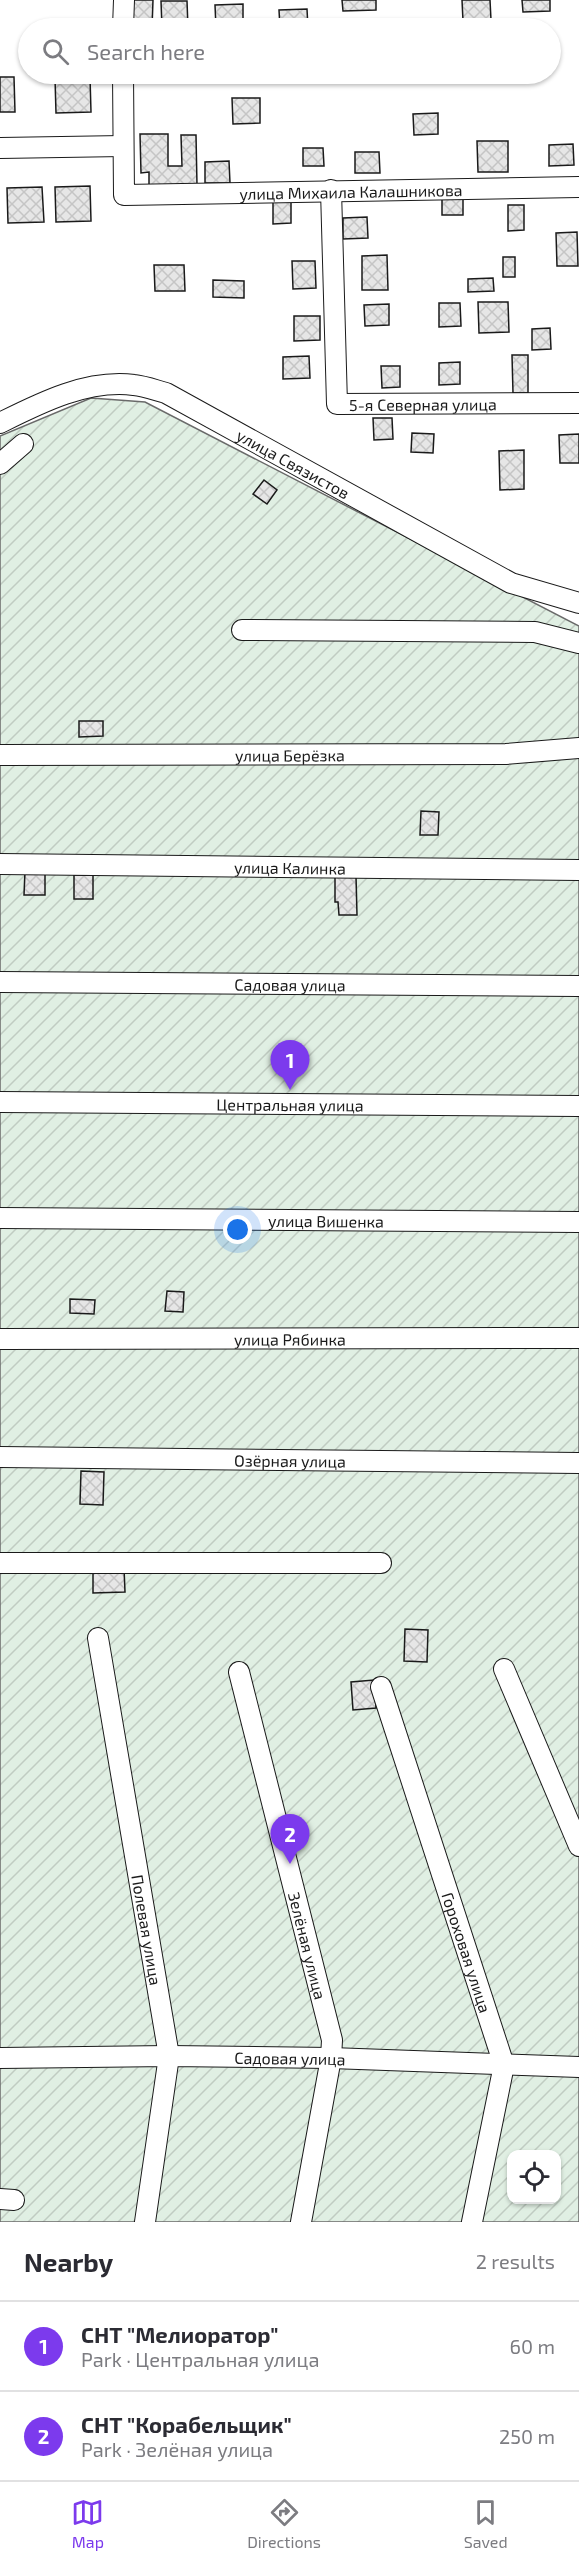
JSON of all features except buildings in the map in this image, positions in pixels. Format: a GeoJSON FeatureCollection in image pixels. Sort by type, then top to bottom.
{"type":"FeatureCollection","features":[{"type":"Feature","properties":{"kind":"street"},"geometry":{"type":"LineString","coordinates":[[123,18],[124,0]]}},
{"type":"Feature","properties":{"kind":"street"},"geometry":{"type":"LineString","coordinates":[[0,148],[123,146],[123,84]]}},
{"type":"Feature","properties":{"kind":"street","name":"улица Михаила Калашникова"},"geometry":{"type":"LineString","coordinates":[[123,146],[124,195],[579,187]]}},
{"type":"Feature","properties":{"kind":"street","name":"5-я Северная улица"},"geometry":{"type":"LineString","coordinates":[[331,190],[337,404],[579,403]]}},
{"type":"Feature","properties":{"kind":"street","name":"улица Связистов"},"geometry":{"type":"LineString","coordinates":[[0,423],[58,396],[92,387],[132,385],[166,393],[511,583],[579,603]]}},
{"type":"Feature","properties":{"kind":"street"},"geometry":{"type":"LineString","coordinates":[[0,464],[23,444]]}},
{"type":"Feature","properties":{"kind":"street"},"geometry":{"type":"LineString","coordinates":[[242,630],[535,632],[579,643]]}},
{"type":"Feature","properties":{"kind":"street","name":"улица Берёзка"},"geometry":{"type":"LineString","coordinates":[[0,755],[506,754],[579,748]]}},
{"type":"Feature","properties":{"kind":"street","name":"улица Калинка"},"geometry":{"type":"LineString","coordinates":[[0,864],[579,870]]}},
{"type":"Feature","properties":{"kind":"street","name":"Садовая улица"},"geometry":{"type":"LineString","coordinates":[[0,982],[579,986]]}},
{"type":"Feature","properties":{"kind":"street","name":"Центральная улица"},"geometry":{"type":"LineString","coordinates":[[0,1102],[579,1106]]}},
{"type":"Feature","properties":{"kind":"street","name":"улица Вишенка"},"geometry":{"type":"LineString","coordinates":[[0,1218],[579,1222]]}},
{"type":"Feature","properties":{"kind":"street","name":"улица Рябинка"},"geometry":{"type":"LineString","coordinates":[[0,1339],[579,1338]]}},
{"type":"Feature","properties":{"kind":"street","name":"Озёрная улица"},"geometry":{"type":"LineString","coordinates":[[0,1457],[579,1463]]}},
{"type":"Feature","properties":{"kind":"street"},"geometry":{"type":"LineString","coordinates":[[0,1563],[381,1563]]}},
{"type":"Feature","properties":{"kind":"street","name":"Полевая улица"},"geometry":{"type":"LineString","coordinates":[[98,1638],[169,2056],[145,2222]]}},
{"type":"Feature","properties":{"kind":"street"},"geometry":{"type":"LineString","coordinates":[[504,1669],[579,1846]]}},
{"type":"Feature","properties":{"kind":"street","name":"Зелёная улица"},"geometry":{"type":"LineString","coordinates":[[239,1671],[332,2040],[331,2058],[301,2222]]}},
{"type":"Feature","properties":{"kind":"street","name":"Гороховая улица"},"geometry":{"type":"LineString","coordinates":[[381,1687],[504,2065],[472,2222]]}},
{"type":"Feature","properties":{"kind":"street","name":"Садовая улица"},"geometry":{"type":"LineString","coordinates":[[0,2058],[169,2056],[331,2058],[579,2067]]}},
{"type":"Feature","properties":{"kind":"green space"},"geometry":{"type":"Polygon","coordinates":[[[91,398],[145,402],[579,626],[579,2222],[0,2222],[0,436],[91,398]]]}},
{"type":"Feature","properties":{"kind":"place","name":"СНТ \"Мелиоратор\""},"geometry":{"type":"Point","coordinates":[290,1090]}},
{"type":"Feature","properties":{"kind":"place","name":"СНТ \"Корабельщик\""},"geometry":{"type":"Point","coordinates":[290,1864]}}]}
